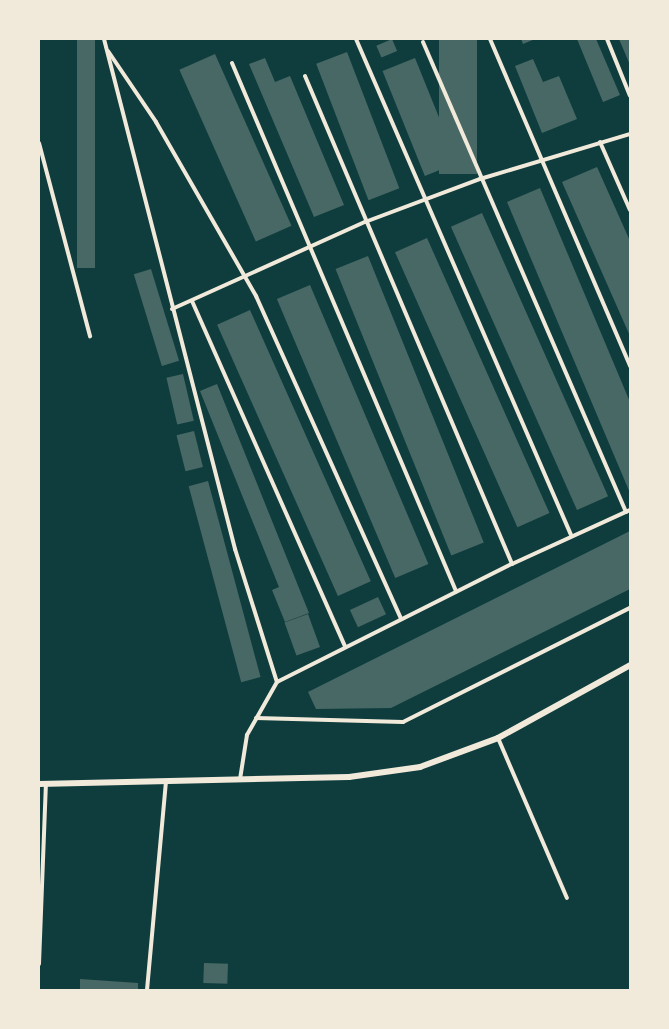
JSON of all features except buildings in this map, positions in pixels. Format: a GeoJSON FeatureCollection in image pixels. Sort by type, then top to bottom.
{"type":"FeatureCollection","features":[{"type":"Feature","properties":{"kind":"street"},"geometry":{"type":"LineString","coordinates":[[43,784],[349,777],[408,769],[454,757],[498,738],[630,665]]}},
{"type":"Feature","properties":{"kind":"lane"},"geometry":{"type":"LineString","coordinates":[[104,39],[235,549],[277,682]]}},
{"type":"Feature","properties":{"kind":"lane"},"geometry":{"type":"LineString","coordinates":[[356,39],[423,201],[571,536]]}},
{"type":"Feature","properties":{"kind":"lane"},"geometry":{"type":"LineString","coordinates":[[490,39],[630,366]]}},
{"type":"Feature","properties":{"kind":"lane"},"geometry":{"type":"LineString","coordinates":[[607,39],[630,96]]}},
{"type":"Feature","properties":{"kind":"lane"},"geometry":{"type":"LineString","coordinates":[[240,779],[242,753],[256,718],[277,682],[456,591],[628,511],[480,179],[423,42]]}},
{"type":"Feature","properties":{"kind":"lane"},"geometry":{"type":"LineString","coordinates":[[106,48],[156,122],[245,277],[401,619]]}},
{"type":"Feature","properties":{"kind":"lane"},"geometry":{"type":"LineString","coordinates":[[232,63],[456,591]]}},
{"type":"Feature","properties":{"kind":"lane"},"geometry":{"type":"LineString","coordinates":[[305,76],[512,564]]}},
{"type":"Feature","properties":{"kind":"lane"},"geometry":{"type":"LineString","coordinates":[[172,309],[365,222],[480,179],[630,134]]}},
{"type":"Feature","properties":{"kind":"lane"},"geometry":{"type":"LineString","coordinates":[[600,142],[630,210]]}},
{"type":"Feature","properties":{"kind":"lane"},"geometry":{"type":"LineString","coordinates":[[39,143],[90,336]]}},
{"type":"Feature","properties":{"kind":"lane"},"geometry":{"type":"LineString","coordinates":[[192,301],[345,647]]}},
{"type":"Feature","properties":{"kind":"lane"},"geometry":{"type":"LineString","coordinates":[[256,718],[403,722],[630,608]]}},
{"type":"Feature","properties":{"kind":"lane"},"geometry":{"type":"LineString","coordinates":[[498,738],[567,898]]}},
{"type":"Feature","properties":{"kind":"lane"},"geometry":{"type":"LineString","coordinates":[[147,990],[166,781]]}},
{"type":"Feature","properties":{"kind":"lane"},"geometry":{"type":"LineString","coordinates":[[39,963],[43,784]]}}]}
